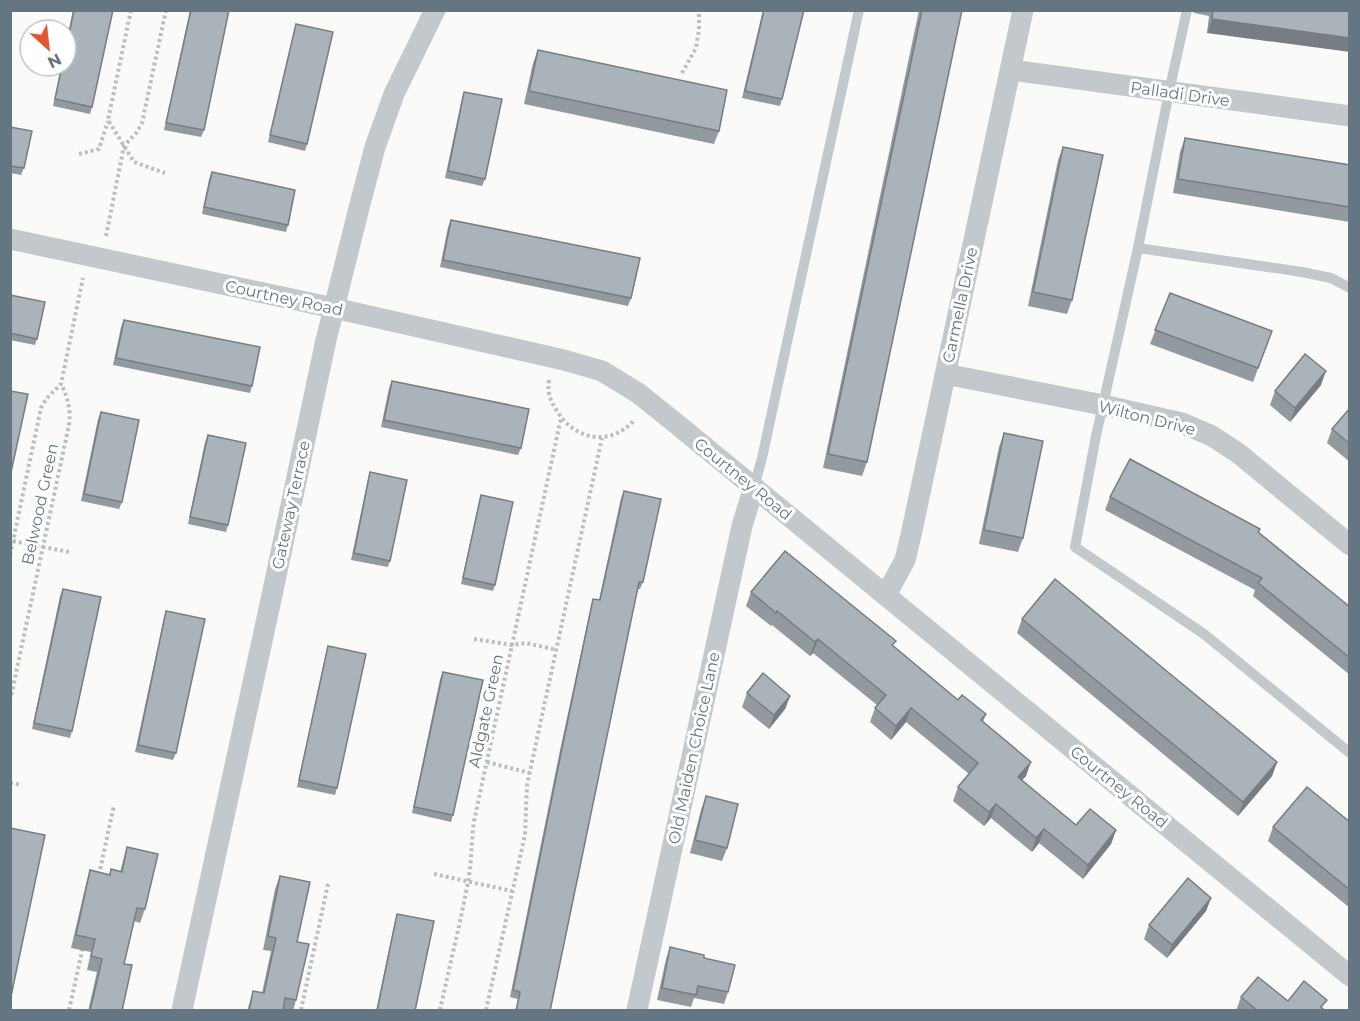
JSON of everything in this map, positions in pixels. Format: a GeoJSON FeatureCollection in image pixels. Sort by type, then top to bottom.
{"type":"FeatureCollection","features":[{"type":"Feature","properties":{"kind":"street","name":"Gateway Terrace"},"geometry":{"type":"LineString","coordinates":[[182,1011],[334,308],[375,147],[394,94],[435,10]]}},
{"type":"Feature","properties":{"kind":"street","name":"Carmella Drive"},"geometry":{"type":"LineString","coordinates":[[886,596],[905,560],[911,535],[1023,10]]}},
{"type":"Feature","properties":{"kind":"street","name":"Palladi Drive"},"geometry":{"type":"LineString","coordinates":[[1011,70],[1350,116]]}},
{"type":"Feature","properties":{"kind":"street","name":"Courtney Road"},"geometry":{"type":"LineString","coordinates":[[10,239],[334,308],[602,371],[638,393],[1350,976]]}},
{"type":"Feature","properties":{"kind":"street","name":"Wilton Drive"},"geometry":{"type":"LineString","coordinates":[[945,374],[1182,423],[1212,436],[1238,453],[1350,545]]}},
{"type":"Feature","properties":{"kind":"street","name":"Old Maiden Choice Lane"},"geometry":{"type":"LineString","coordinates":[[637,1011],[740,537],[754,487]]}},
{"type":"Feature","properties":{"kind":"lane"},"geometry":{"type":"LineString","coordinates":[[754,487],[859,10]]}},
{"type":"Feature","properties":{"kind":"lane"},"geometry":{"type":"LineString","coordinates":[[1187,10],[1103,405],[1076,547],[1204,634],[1350,753]]}},
{"type":"Feature","properties":{"kind":"lane"},"geometry":{"type":"LineString","coordinates":[[1138,248],[1302,272],[1331,278],[1350,288]]}},
{"type":"Feature","properties":{"kind":"path"},"geometry":{"type":"LineString","coordinates":[[79,154],[99,149],[108,120],[131,10]]}},
{"type":"Feature","properties":{"kind":"path"},"geometry":{"type":"LineString","coordinates":[[124,146],[142,123],[166,10]]}},
{"type":"Feature","properties":{"kind":"path"},"geometry":{"type":"LineString","coordinates":[[682,73],[696,48],[699,10]]}},
{"type":"Feature","properties":{"kind":"path"},"geometry":{"type":"LineString","coordinates":[[108,120],[134,162],[165,173]]}},
{"type":"Feature","properties":{"kind":"path","name":"Belwood Green"},"geometry":{"type":"LineString","coordinates":[[10,555],[41,408],[61,384],[124,146]]}},
{"type":"Feature","properties":{"kind":"path"},"geometry":{"type":"LineString","coordinates":[[553,358],[548,387],[549,396],[561,418],[580,432],[602,438],[616,434],[628,429],[650,403]]}},
{"type":"Feature","properties":{"kind":"path","name":"Belwood Green"},"geometry":{"type":"LineString","coordinates":[[10,701],[69,425],[69,402],[61,384]]}},
{"type":"Feature","properties":{"kind":"path","name":"Aldgate Green"},"geometry":{"type":"LineString","coordinates":[[440,1011],[468,882],[472,857],[471,840],[561,418]]}},
{"type":"Feature","properties":{"kind":"path"},"geometry":{"type":"LineString","coordinates":[[486,1011],[525,835],[530,773],[602,438]]}},
{"type":"Feature","properties":{"kind":"path"},"geometry":{"type":"LineString","coordinates":[[14,541],[69,552]]}},
{"type":"Feature","properties":{"kind":"path"},"geometry":{"type":"LineString","coordinates":[[474,639],[512,645],[526,643],[557,650]]}},
{"type":"Feature","properties":{"kind":"path"},"geometry":{"type":"LineString","coordinates":[[10,673],[16,674]]}},
{"type":"Feature","properties":{"kind":"path"},"geometry":{"type":"LineString","coordinates":[[487,762],[530,773]]}},
{"type":"Feature","properties":{"kind":"path"},"geometry":{"type":"LineString","coordinates":[[10,783],[22,786]]}},
{"type":"Feature","properties":{"kind":"path"},"geometry":{"type":"LineString","coordinates":[[97,885],[114,806]]}},
{"type":"Feature","properties":{"kind":"path"},"geometry":{"type":"LineString","coordinates":[[434,874],[512,891]]}},
{"type":"Feature","properties":{"kind":"path"},"geometry":{"type":"LineString","coordinates":[[301,1011],[328,884]]}},
{"type":"Feature","properties":{"kind":"path"},"geometry":{"type":"LineString","coordinates":[[69,1011],[84,942]]}},
{"type":"Feature","properties":{"kind":"building"},"geometry":{"type":"Polygon","coordinates":[[[74,10],[113,10],[92,107],[55,99],[59,78],[78,78],[78,18],[72,18],[74,10]]]}},
{"type":"Feature","properties":{"kind":"building"},"geometry":{"type":"Polygon","coordinates":[[[191,10],[229,10],[204,130],[166,123],[191,10]]]}},
{"type":"Feature","properties":{"kind":"building"},"geometry":{"type":"Polygon","coordinates":[[[764,10],[804,10],[782,99],[745,91],[764,10]]]}},
{"type":"Feature","properties":{"kind":"building"},"geometry":{"type":"Polygon","coordinates":[[[922,10],[962,10],[867,462],[828,454],[922,10]]]}},
{"type":"Feature","properties":{"kind":"building"},"geometry":{"type":"Polygon","coordinates":[[[1213,10],[1350,10],[1350,38],[1212,19],[1213,10]]]}},
{"type":"Feature","properties":{"kind":"building"},"geometry":{"type":"Polygon","coordinates":[[[296,24],[333,32],[307,144],[270,135],[296,24]]]}},
{"type":"Feature","properties":{"kind":"building"},"geometry":{"type":"Polygon","coordinates":[[[538,50],[727,90],[719,131],[529,91],[538,50]]]}},
{"type":"Feature","properties":{"kind":"building"},"geometry":{"type":"Polygon","coordinates":[[[464,92],[502,99],[485,179],[448,171],[464,92]]]}},
{"type":"Feature","properties":{"kind":"building"},"geometry":{"type":"Polygon","coordinates":[[[10,127],[32,131],[24,168],[10,166],[10,127]]]}},
{"type":"Feature","properties":{"kind":"building"},"geometry":{"type":"Polygon","coordinates":[[[1185,138],[1350,165],[1350,207],[1178,179],[1185,138]]]}},
{"type":"Feature","properties":{"kind":"building"},"geometry":{"type":"Polygon","coordinates":[[[1063,147],[1103,155],[1072,300],[1033,292],[1063,147]]]}},
{"type":"Feature","properties":{"kind":"building"},"geometry":{"type":"Polygon","coordinates":[[[212,172],[295,190],[288,225],[204,207],[212,172]]]}},
{"type":"Feature","properties":{"kind":"building"},"geometry":{"type":"Polygon","coordinates":[[[451,220],[640,258],[631,298],[443,260],[451,220]]]}},
{"type":"Feature","properties":{"kind":"building"},"geometry":{"type":"Polygon","coordinates":[[[1170,293],[1272,331],[1258,368],[1155,330],[1170,293]]]}},
{"type":"Feature","properties":{"kind":"building"},"geometry":{"type":"Polygon","coordinates":[[[10,295],[45,302],[37,339],[10,333],[10,295]]]}},
{"type":"Feature","properties":{"kind":"building"},"geometry":{"type":"Polygon","coordinates":[[[124,320],[260,347],[252,386],[116,358],[124,320]]]}},
{"type":"Feature","properties":{"kind":"building"},"geometry":{"type":"Polygon","coordinates":[[[1305,354],[1326,371],[1295,408],[1275,391],[1305,354]]]}},
{"type":"Feature","properties":{"kind":"building"},"geometry":{"type":"Polygon","coordinates":[[[392,381],[529,409],[521,448],[384,420],[392,381]]]}},
{"type":"Feature","properties":{"kind":"building"},"geometry":{"type":"Polygon","coordinates":[[[10,391],[28,394],[10,477],[10,391]]]}},
{"type":"Feature","properties":{"kind":"building"},"geometry":{"type":"Polygon","coordinates":[[[1350,408],[1350,444],[1332,429],[1350,408]]]}},
{"type":"Feature","properties":{"kind":"building"},"geometry":{"type":"Polygon","coordinates":[[[101,412],[139,420],[122,502],[84,494],[101,412]]]}},
{"type":"Feature","properties":{"kind":"building"},"geometry":{"type":"Polygon","coordinates":[[[1004,433],[1043,441],[1023,538],[984,530],[1004,433]]]}},
{"type":"Feature","properties":{"kind":"building"},"geometry":{"type":"Polygon","coordinates":[[[208,435],[246,443],[228,525],[190,517],[208,435]]]}},
{"type":"Feature","properties":{"kind":"building"},"geometry":{"type":"Polygon","coordinates":[[[1130,459],[1260,529],[1258,532],[1350,607],[1350,658],[1258,583],[1262,578],[1110,497],[1130,459]]]}},
{"type":"Feature","properties":{"kind":"building"},"geometry":{"type":"Polygon","coordinates":[[[370,472],[407,480],[390,561],[354,553],[370,472]]]}},
{"type":"Feature","properties":{"kind":"building"},"geometry":{"type":"Polygon","coordinates":[[[624,491],[661,499],[643,582],[639,582],[550,1011],[516,1011],[520,992],[513,990],[562,748],[593,599],[600,600],[624,491]]]}},
{"type":"Feature","properties":{"kind":"building"},"geometry":{"type":"Polygon","coordinates":[[[481,495],[513,502],[495,585],[463,578],[481,495]]]}},
{"type":"Feature","properties":{"kind":"building"},"geometry":{"type":"Polygon","coordinates":[[[785,551],[896,641],[892,645],[958,700],[962,695],[986,714],[981,720],[1031,762],[1018,777],[1076,825],[1090,809],[1116,830],[1088,865],[1044,829],[1036,838],[996,804],[989,812],[958,787],[978,763],[911,708],[896,726],[875,708],[886,695],[818,639],[815,642],[751,592],[785,551]]]}},
{"type":"Feature","properties":{"kind":"building"},"geometry":{"type":"Polygon","coordinates":[[[1055,579],[1277,762],[1243,802],[1022,619],[1055,579]]]}},
{"type":"Feature","properties":{"kind":"building"},"geometry":{"type":"Polygon","coordinates":[[[63,589],[101,597],[72,731],[34,723],[63,589]]]}},
{"type":"Feature","properties":{"kind":"building"},"geometry":{"type":"Polygon","coordinates":[[[166,611],[205,619],[176,753],[138,745],[166,611]]]}},
{"type":"Feature","properties":{"kind":"building"},"geometry":{"type":"Polygon","coordinates":[[[328,646],[366,654],[337,788],[299,780],[328,646]]]}},
{"type":"Feature","properties":{"kind":"building"},"geometry":{"type":"Polygon","coordinates":[[[443,672],[483,680],[453,815],[414,807],[443,672]]]}},
{"type":"Feature","properties":{"kind":"building"},"geometry":{"type":"Polygon","coordinates":[[[763,673],[790,696],[774,715],[747,693],[763,673]]]}},
{"type":"Feature","properties":{"kind":"building"},"geometry":{"type":"Polygon","coordinates":[[[1307,787],[1350,822],[1350,890],[1273,827],[1307,787]]]}},
{"type":"Feature","properties":{"kind":"building"},"geometry":{"type":"Polygon","coordinates":[[[706,796],[738,804],[727,848],[695,840],[706,796]]]}},
{"type":"Feature","properties":{"kind":"building"},"geometry":{"type":"Polygon","coordinates":[[[10,828],[45,835],[10,1001],[10,828]]]}},
{"type":"Feature","properties":{"kind":"building"},"geometry":{"type":"Polygon","coordinates":[[[127,847],[158,854],[145,909],[137,908],[124,964],[132,965],[122,1011],[90,1011],[102,959],[91,956],[95,939],[76,935],[90,870],[110,875],[111,869],[122,872],[127,847]]]}},
{"type":"Feature","properties":{"kind":"building"},"geometry":{"type":"Polygon","coordinates":[[[280,876],[310,882],[297,942],[309,944],[296,1000],[285,998],[283,1011],[249,1011],[253,991],[264,993],[276,938],[268,936],[280,876]]]}},
{"type":"Feature","properties":{"kind":"building"},"geometry":{"type":"Polygon","coordinates":[[[1188,878],[1211,898],[1172,945],[1149,925],[1188,878]]]}},
{"type":"Feature","properties":{"kind":"building"},"geometry":{"type":"Polygon","coordinates":[[[397,914],[434,921],[415,1011],[377,1011],[397,914]]]}},
{"type":"Feature","properties":{"kind":"building"},"geometry":{"type":"Polygon","coordinates":[[[670,947],[735,965],[728,992],[698,986],[696,995],[662,988],[670,947]]]}},
{"type":"Feature","properties":{"kind":"building"},"geometry":{"type":"Polygon","coordinates":[[[1258,977],[1288,1001],[1304,981],[1327,1000],[1321,1007],[1325,1011],[1258,1011],[1241,997],[1258,977]]]}}]}
